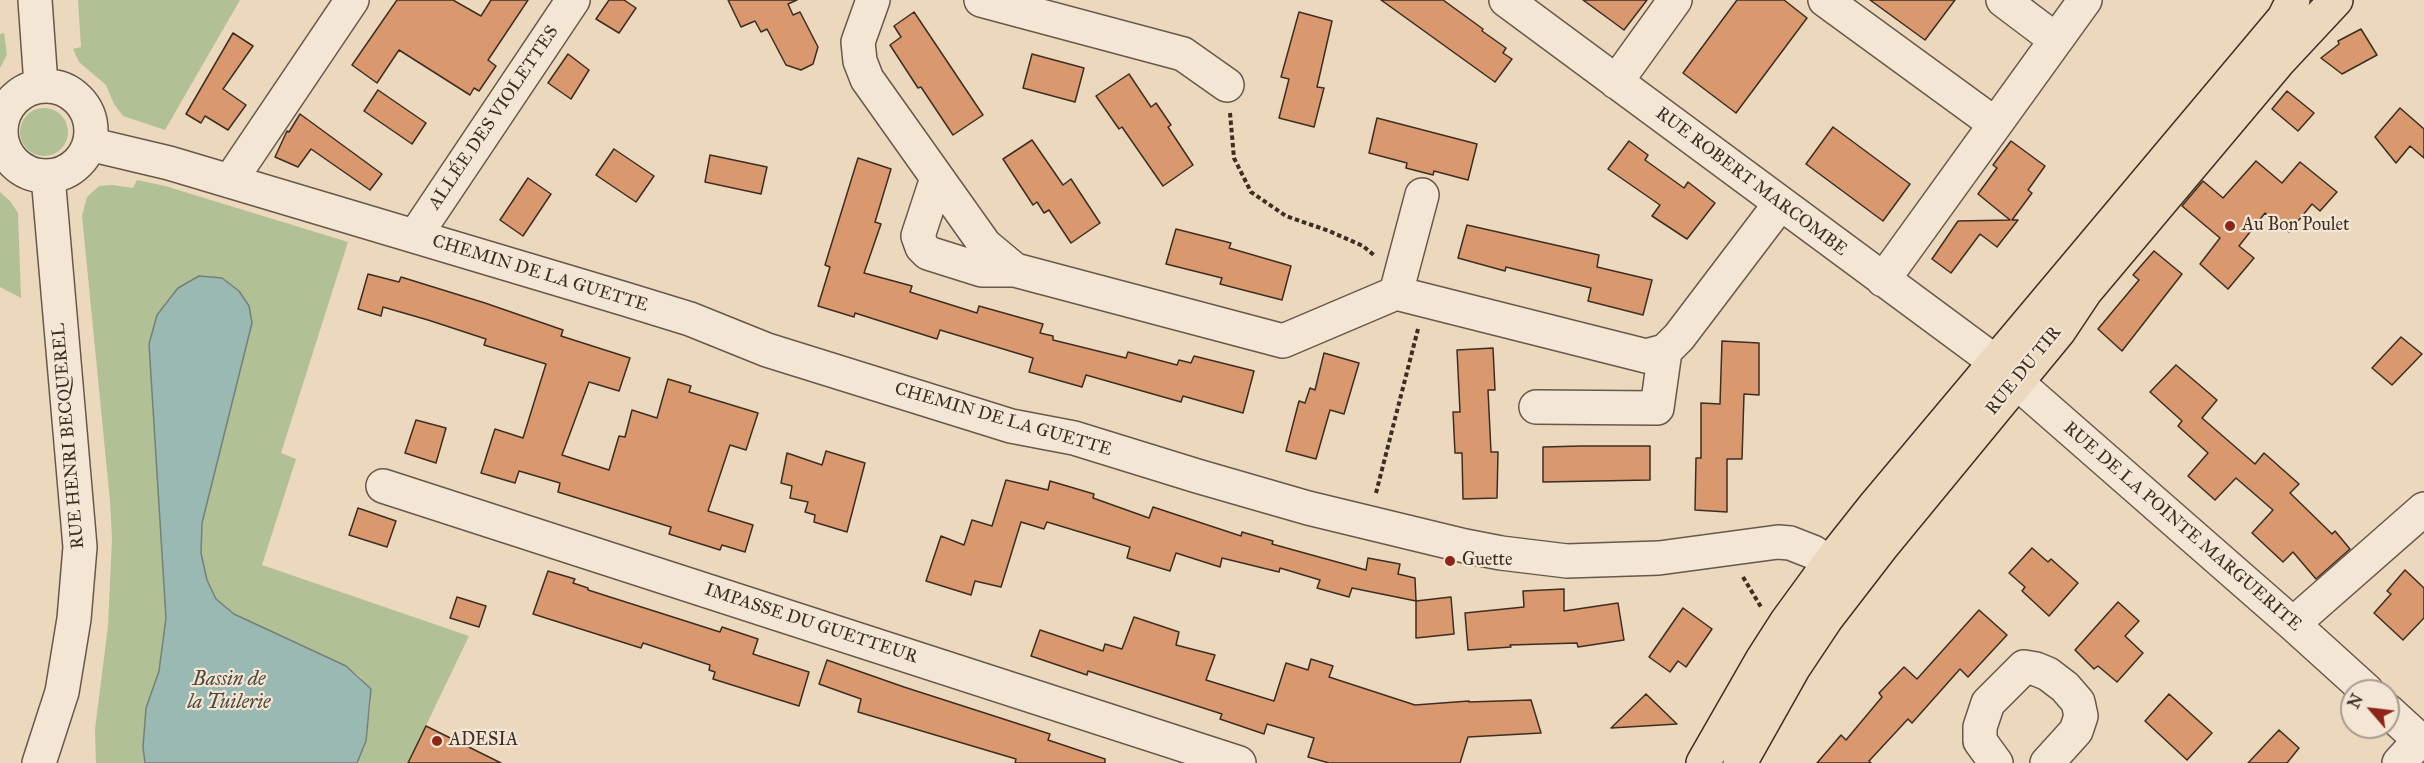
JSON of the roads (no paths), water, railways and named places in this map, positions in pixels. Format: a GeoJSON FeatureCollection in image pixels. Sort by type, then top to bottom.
{"type":"FeatureCollection","features":[{"type":"Feature","properties":{"kind":"main road","name":"RUE DU TIR"},"geometry":{"type":"LineString","coordinates":[[1740,763],[1794,667],[1876,504],[2005,373],[2284,18],[2292,0]]}},
{"type":"Feature","properties":{"kind":"main road","name":"RUE DU TIR"},"geometry":{"type":"LineString","coordinates":[[2005,373],[2059,331],[2085,292],[2250,96],[2336,0]]}},
{"type":"Feature","properties":{"kind":"main road","name":"RUE DU TIR"},"geometry":{"type":"LineString","coordinates":[[1703,763],[1768,650],[1843,571]]}},
{"type":"Feature","properties":{"kind":"street"},"geometry":{"type":"LineString","coordinates":[[35,0],[41,85]]}},
{"type":"Feature","properties":{"kind":"street"},"geometry":{"type":"LineString","coordinates":[[230,181],[352,0]]}},
{"type":"Feature","properties":{"kind":"street","name":"ALLÉE DES VIOLETTES"},"geometry":{"type":"LineString","coordinates":[[415,236],[573,0]]}},
{"type":"Feature","properties":{"kind":"street"},"geometry":{"type":"LineString","coordinates":[[873,0],[858,42],[860,61],[867,79],[985,245],[1015,270]]}},
{"type":"Feature","properties":{"kind":"street"},"geometry":{"type":"LineString","coordinates":[[981,0],[1183,54],[1227,85]]}},
{"type":"Feature","properties":{"kind":"street","name":"RUE ROBERT MARCOMBE"},"geometry":{"type":"LineString","coordinates":[[1506,0],[1982,352],[2005,373]]}},
{"type":"Feature","properties":{"kind":"street"},"geometry":{"type":"LineString","coordinates":[[1616,82],[1675,0]]}},
{"type":"Feature","properties":{"kind":"street"},"geometry":{"type":"LineString","coordinates":[[1825,0],[1995,124]]}},
{"type":"Feature","properties":{"kind":"street"},"geometry":{"type":"LineString","coordinates":[[2003,0],[2056,40]]}},
{"type":"Feature","properties":{"kind":"street"},"geometry":{"type":"LineString","coordinates":[[1883,280],[2085,0]]}},
{"type":"Feature","properties":{"kind":"street"},"geometry":{"type":"LineString","coordinates":[[41,85],[56,86],[70,92],[81,101],[89,114],[92,129],[89,144],[83,156],[74,166],[62,174],[48,176],[21,169],[10,159],[4,147],[1,119],[8,106],[16,96],[41,85]]}},
{"type":"Feature","properties":{"kind":"street","name":"CHEMIN DE LA GUETTE"},"geometry":{"type":"LineString","coordinates":[[89,144],[169,163],[690,319],[767,350],[1011,426],[1074,438],[1249,492],[1465,546],[1534,558],[1598,562],[1659,558],[1778,542],[1802,546],[1843,571]]}},
{"type":"Feature","properties":{"kind":"street","name":"RUE HENRI BECQUEREL"},"geometry":{"type":"LineString","coordinates":[[39,763],[62,692],[75,619],[80,548],[48,176]]}},
{"type":"Feature","properties":{"kind":"street"},"geometry":{"type":"LineString","coordinates":[[937,178],[918,236],[922,247],[928,253],[982,270],[1015,270],[1283,342],[1408,290],[1646,356],[1665,351],[1679,337],[1780,204]]}},
{"type":"Feature","properties":{"kind":"street"},"geometry":{"type":"LineString","coordinates":[[1408,290],[1422,195]]}},
{"type":"Feature","properties":{"kind":"street"},"geometry":{"type":"LineString","coordinates":[[1536,407],[1656,408],[1665,351]]}},
{"type":"Feature","properties":{"kind":"street","name":"RUE DE LA POINTE MARGUERITE"},"geometry":{"type":"LineString","coordinates":[[2005,373],[2354,679]]}},
{"type":"Feature","properties":{"kind":"street","name":"IMPASSE DU GUETTEUR"},"geometry":{"type":"LineString","coordinates":[[383,486],[1239,763]]}},
{"type":"Feature","properties":{"kind":"street"},"geometry":{"type":"LineString","coordinates":[[2293,624],[2424,509]]}},
{"type":"Feature","properties":{"kind":"street"},"geometry":{"type":"LineString","coordinates":[[1996,763],[1980,741],[1980,727],[1989,703],[2024,667],[2048,674],[2065,687],[2078,702],[2081,717],[2076,731],[2047,763]]}},
{"type":"Feature","properties":{"kind":"street"},"geometry":{"type":"LineString","coordinates":[[2400,729],[2414,749]]}},
{"type":"Feature","properties":{"kind":"water","name":"Bassin de la Tuilerie"},"geometry":{"type":"Polygon","coordinates":[[[199,276],[222,278],[239,291],[249,306],[252,323],[202,523],[201,553],[207,580],[216,599],[234,614],[346,666],[371,689],[366,741],[357,763],[145,763],[143,747],[146,708],[159,671],[166,618],[149,344],[157,315],[178,288],[199,276]]]}},
{"type":"Feature","properties":{"kind":"place","name":"Au Bon Poulet"},"geometry":{"type":"Point","coordinates":[2230,226]}},
{"type":"Feature","properties":{"kind":"place","name":"Guette"},"geometry":{"type":"Point","coordinates":[1450,561]}},
{"type":"Feature","properties":{"kind":"place","name":"ADESIA"},"geometry":{"type":"Point","coordinates":[437,741]}}]}
